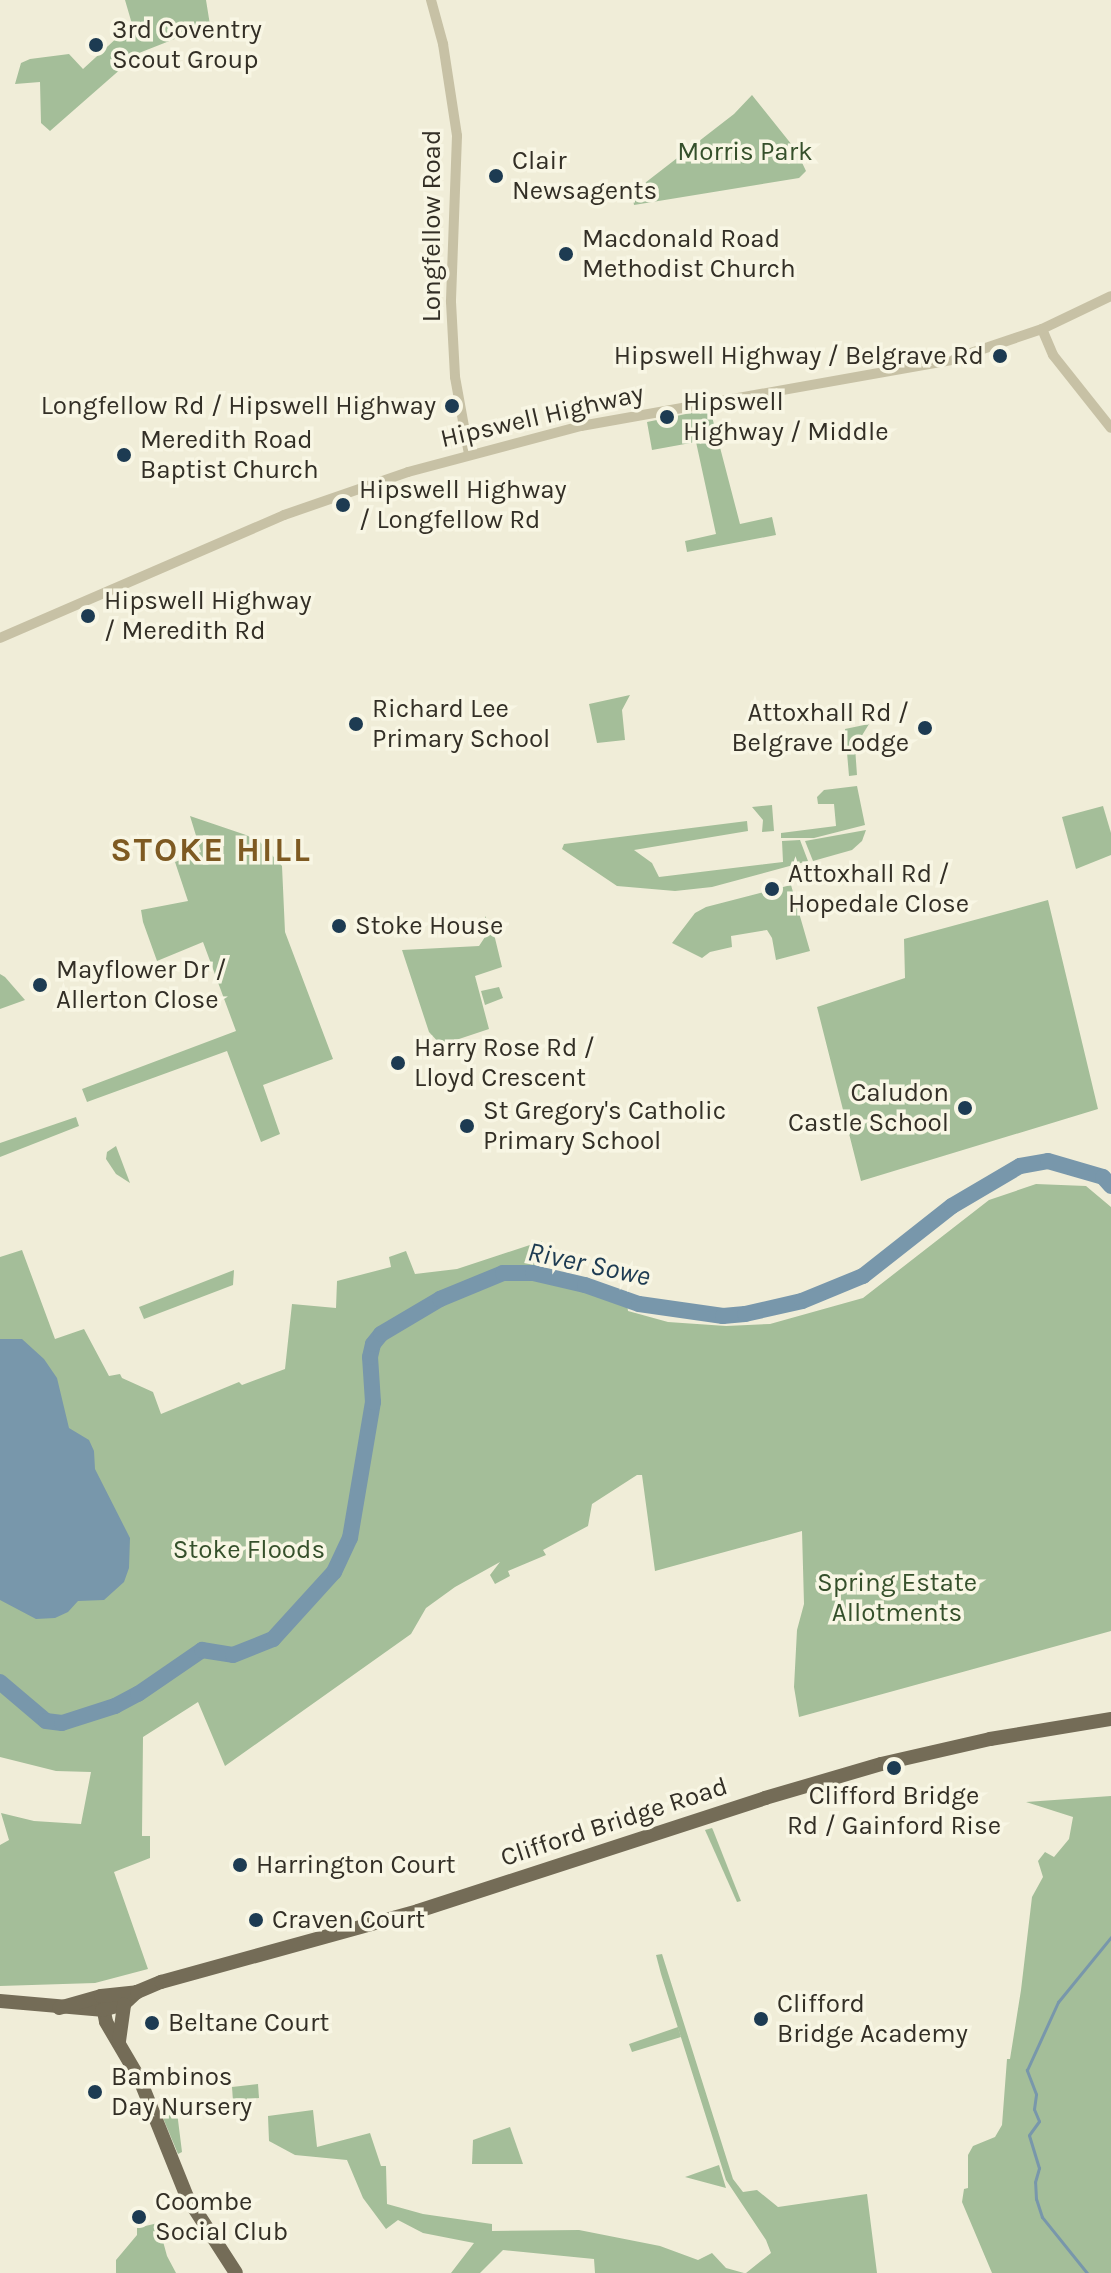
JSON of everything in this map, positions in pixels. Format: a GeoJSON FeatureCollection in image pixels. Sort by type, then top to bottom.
{"type":"FeatureCollection","features":[{"type":"Feature","properties":{"kind":"main road","name":"Clifford Bridge Road"},"geometry":{"type":"LineString","coordinates":[[101,2003],[170,1979],[418,1911],[820,1781],[965,1744],[1111,1719]]}},
{"type":"Feature","properties":{"kind":"main road","name":"Clifford Bridge Road"},"geometry":{"type":"LineString","coordinates":[[0,2001],[59,2008],[101,2003],[124,2004],[137,1992]]}},
{"type":"Feature","properties":{"kind":"main road"},"geometry":{"type":"LineString","coordinates":[[101,2003],[140,2080],[171,2162],[195,2213],[236,2273]]}},
{"type":"Feature","properties":{"kind":"main road"},"geometry":{"type":"LineString","coordinates":[[119,2041],[124,2004]]}},
{"type":"Feature","properties":{"kind":"street","name":"Longfellow Road"},"geometry":{"type":"LineString","coordinates":[[431,0],[443,44],[457,136],[451,302],[455,377],[469,454]]}},
{"type":"Feature","properties":{"kind":"street","name":"Hipswell Highway"},"geometry":{"type":"LineString","coordinates":[[0,638],[284,515],[469,454],[581,426],[921,367],[977,353],[1042,329],[1111,296]]}},
{"type":"Feature","properties":{"kind":"street"},"geometry":{"type":"LineString","coordinates":[[1042,329],[1053,355],[1111,428]]}},
{"type":"Feature","properties":{"kind":"green space"},"geometry":{"type":"Polygon","coordinates":[[[125,0],[206,0],[210,25],[139,53],[50,131],[41,123],[40,82],[15,84],[21,63],[69,54],[83,69],[132,24],[125,0]]]}},
{"type":"Feature","properties":{"kind":"green space","name":"Morris Park"},"geometry":{"type":"Polygon","coordinates":[[[752,95],[796,150],[806,171],[799,178],[634,205],[632,193],[734,114],[752,95]]]}},
{"type":"Feature","properties":{"kind":"green space"},"geometry":{"type":"Polygon","coordinates":[[[710,409],[740,524],[772,517],[776,535],[687,552],[685,541],[716,534],[696,442],[652,450],[647,422],[710,409]]]}},
{"type":"Feature","properties":{"kind":"green space"},"geometry":{"type":"Polygon","coordinates":[[[630,695],[622,710],[625,740],[597,743],[589,704],[630,695]]]}},
{"type":"Feature","properties":{"kind":"green space"},"geometry":{"type":"Polygon","coordinates":[[[869,724],[855,747],[857,775],[849,776],[845,729],[869,724]]]}},
{"type":"Feature","properties":{"kind":"green space"},"geometry":{"type":"Polygon","coordinates":[[[857,786],[865,825],[814,838],[781,838],[781,833],[836,826],[834,804],[818,804],[817,797],[824,790],[857,786]]]}},
{"type":"Feature","properties":{"kind":"green space"},"geometry":{"type":"Polygon","coordinates":[[[772,805],[774,831],[762,832],[763,820],[752,807],[772,805]]]}},
{"type":"Feature","properties":{"kind":"green space"},"geometry":{"type":"Polygon","coordinates":[[[1103,806],[1111,833],[1111,855],[1076,869],[1062,817],[1103,806]]]}},
{"type":"Feature","properties":{"kind":"green space"},"geometry":{"type":"Polygon","coordinates":[[[190,816],[260,842],[282,866],[285,932],[333,1059],[263,1085],[280,1134],[261,1142],[227,1051],[87,1102],[82,1089],[236,1031],[203,942],[157,961],[143,922],[141,910],[188,901],[175,862],[201,852],[190,816]]]}},
{"type":"Feature","properties":{"kind":"green space"},"geometry":{"type":"Polygon","coordinates":[[[747,821],[748,831],[634,850],[652,863],[659,877],[783,862],[782,841],[800,840],[808,861],[712,887],[675,891],[617,886],[562,849],[564,844],[747,821]]]}},
{"type":"Feature","properties":{"kind":"green space"},"geometry":{"type":"Polygon","coordinates":[[[866,830],[862,841],[852,850],[813,861],[805,841],[866,830]]]}},
{"type":"Feature","properties":{"kind":"green space"},"geometry":{"type":"Polygon","coordinates":[[[791,885],[810,951],[776,960],[772,938],[767,930],[731,936],[732,947],[710,952],[702,958],[672,943],[695,913],[706,907],[791,885]]]}},
{"type":"Feature","properties":{"kind":"green space"},"geometry":{"type":"Polygon","coordinates":[[[1048,900],[1098,1109],[861,1181],[817,1007],[905,978],[904,939],[1048,900]]]}},
{"type":"Feature","properties":{"kind":"green space"},"geometry":{"type":"Polygon","coordinates":[[[485,916],[493,930],[502,967],[475,976],[489,1029],[441,1045],[429,1032],[402,950],[479,946],[485,937],[485,916]]]}},
{"type":"Feature","properties":{"kind":"green space"},"geometry":{"type":"Polygon","coordinates":[[[0,974],[5,977],[25,1000],[0,1009],[0,974]]]}},
{"type":"Feature","properties":{"kind":"green space"},"geometry":{"type":"Polygon","coordinates":[[[499,987],[503,998],[485,1005],[481,991],[499,987]]]}},
{"type":"Feature","properties":{"kind":"green space"},"geometry":{"type":"Polygon","coordinates":[[[76,1117],[79,1126],[0,1157],[0,1143],[76,1117]]]}},
{"type":"Feature","properties":{"kind":"green space"},"geometry":{"type":"Polygon","coordinates":[[[116,1146],[130,1183],[116,1174],[106,1159],[107,1152],[116,1146]]]}},
{"type":"Feature","properties":{"kind":"green space"},"geometry":{"type":"Polygon","coordinates":[[[1036,1184],[1086,1186],[1111,1207],[1111,1631],[799,1717],[794,1687],[797,1630],[804,1604],[802,1531],[655,1571],[642,1475],[637,1475],[592,1504],[588,1526],[543,1550],[546,1555],[508,1571],[510,1576],[495,1584],[490,1575],[500,1562],[455,1587],[426,1608],[411,1634],[225,1766],[198,1702],[143,1737],[142,1836],[150,1836],[150,1858],[114,1872],[148,1969],[95,1983],[0,1986],[0,1845],[9,1840],[1,1813],[34,1821],[81,1824],[91,1772],[56,1771],[0,1757],[0,1257],[22,1250],[55,1339],[84,1329],[109,1376],[120,1374],[122,1378],[153,1392],[161,1414],[239,1382],[242,1385],[285,1369],[292,1304],[336,1308],[337,1281],[391,1267],[389,1257],[406,1251],[415,1274],[457,1269],[542,1241],[533,1280],[571,1284],[627,1304],[628,1311],[668,1322],[726,1326],[770,1324],[863,1298],[989,1200],[1036,1184]]]}},
{"type":"Feature","properties":{"kind":"green space"},"geometry":{"type":"Polygon","coordinates":[[[234,1270],[233,1285],[144,1319],[139,1307],[234,1270]]]}},
{"type":"Feature","properties":{"kind":"green space"},"geometry":{"type":"Polygon","coordinates":[[[1111,1796],[1111,2273],[992,2273],[962,2202],[964,2189],[968,2188],[968,2155],[973,2146],[995,2137],[1002,2125],[1007,2059],[1010,2059],[1021,1990],[1032,1897],[1043,1877],[1038,1861],[1045,1852],[1054,1857],[1069,1839],[1073,1817],[1026,1802],[1111,1796]]]}},
{"type":"Feature","properties":{"kind":"green space"},"geometry":{"type":"Polygon","coordinates":[[[712,1828],[741,1901],[737,1902],[705,1830],[712,1828]]]}},
{"type":"Feature","properties":{"kind":"green space"},"geometry":{"type":"Polygon","coordinates":[[[662,1954],[733,2179],[743,2192],[757,2190],[778,2207],[867,2194],[877,2273],[746,2273],[771,2253],[766,2240],[726,2180],[661,1974],[656,1955],[662,1954]]]}},
{"type":"Feature","properties":{"kind":"green space"},"geometry":{"type":"Polygon","coordinates":[[[678,2027],[681,2037],[632,2052],[629,2044],[678,2027]]]}},
{"type":"Feature","properties":{"kind":"green space"},"geometry":{"type":"Polygon","coordinates":[[[258,2084],[259,2098],[233,2101],[232,2087],[258,2084]]]}},
{"type":"Feature","properties":{"kind":"green space"},"geometry":{"type":"Polygon","coordinates":[[[313,2110],[317,2147],[370,2133],[381,2166],[386,2166],[387,2204],[423,2214],[492,2224],[492,2231],[579,2230],[660,2246],[698,2260],[712,2253],[726,2268],[744,2273],[595,2273],[594,2259],[503,2250],[480,2273],[451,2273],[474,2243],[423,2233],[398,2220],[386,2229],[363,2198],[347,2160],[295,2155],[269,2141],[268,2116],[313,2110]]]}},
{"type":"Feature","properties":{"kind":"green space"},"geometry":{"type":"Polygon","coordinates":[[[177,2112],[182,2152],[178,2154],[163,2118],[177,2112]]]}},
{"type":"Feature","properties":{"kind":"green space"},"geometry":{"type":"Polygon","coordinates":[[[510,2127],[523,2164],[472,2164],[473,2140],[510,2127]]]}},
{"type":"Feature","properties":{"kind":"green space"},"geometry":{"type":"Polygon","coordinates":[[[719,2165],[726,2188],[685,2177],[688,2176],[719,2165]]]}},
{"type":"Feature","properties":{"kind":"green space"},"geometry":{"type":"Polygon","coordinates":[[[158,2223],[167,2256],[176,2273],[116,2273],[116,2260],[137,2235],[137,2228],[158,2223]]]}},
{"type":"Feature","properties":{"kind":"water"},"geometry":{"type":"Polygon","coordinates":[[[0,1339],[22,1339],[44,1359],[57,1378],[69,1428],[89,1440],[94,1451],[95,1469],[130,1538],[129,1568],[124,1582],[104,1600],[78,1601],[68,1612],[55,1618],[36,1619],[0,1600],[0,1339]]]}},
{"type":"Feature","properties":{"kind":"waterway","name":"River Sowe"},"geometry":{"type":"LineString","coordinates":[[0,1682],[46,1721],[62,1723],[115,1706],[202,1650],[233,1655],[273,1639],[334,1572],[350,1538],[373,1402],[370,1357],[373,1344],[381,1334],[440,1299],[503,1273],[533,1273],[585,1285],[639,1304],[723,1316],[745,1314],[802,1301],[863,1276],[952,1206],[1020,1166],[1048,1161],[1103,1177],[1111,1186]]}},
{"type":"Feature","properties":{"kind":"waterway"},"geometry":{"type":"LineString","coordinates":[[1087,2273],[1042,2217],[1036,2199],[1035,2182],[1039,2168],[1029,2135],[1039,2121],[1034,2109],[1036,2094],[1027,2070],[1058,2002],[1111,1937]]}},
{"type":"Feature","properties":{"kind":"place","name":"3rd Coventry Scout Group"},"geometry":{"type":"Point","coordinates":[96,45]}},
{"type":"Feature","properties":{"kind":"place","name":"Clair Newsagents"},"geometry":{"type":"Point","coordinates":[496,176]}},
{"type":"Feature","properties":{"kind":"place","name":"Macdonald Road Methodist Church"},"geometry":{"type":"Point","coordinates":[566,254]}},
{"type":"Feature","properties":{"kind":"place","name":"Hipswell Highway / Belgrave Rd"},"geometry":{"type":"Point","coordinates":[1000,356]}},
{"type":"Feature","properties":{"kind":"place","name":"Longfellow Rd / Hipswell Highway"},"geometry":{"type":"Point","coordinates":[452,406]}},
{"type":"Feature","properties":{"kind":"place","name":"Hipswell Highway / Middle"},"geometry":{"type":"Point","coordinates":[667,417]}},
{"type":"Feature","properties":{"kind":"place","name":"Meredith Road Baptist Church"},"geometry":{"type":"Point","coordinates":[124,455]}},
{"type":"Feature","properties":{"kind":"place","name":"Hipswell Highway / Longfellow Rd"},"geometry":{"type":"Point","coordinates":[343,505]}},
{"type":"Feature","properties":{"kind":"place","name":"Hipswell Highway / Meredith Rd"},"geometry":{"type":"Point","coordinates":[88,616]}},
{"type":"Feature","properties":{"kind":"place","name":"Richard Lee Primary School"},"geometry":{"type":"Point","coordinates":[356,724]}},
{"type":"Feature","properties":{"kind":"place","name":"Attoxhall Rd / Belgrave Lodge"},"geometry":{"type":"Point","coordinates":[925,728]}},
{"type":"Feature","properties":{"kind":"place","name":"Attoxhall Rd / Hopedale Close"},"geometry":{"type":"Point","coordinates":[772,889]}},
{"type":"Feature","properties":{"kind":"place","name":"Stoke House"},"geometry":{"type":"Point","coordinates":[339,926]}},
{"type":"Feature","properties":{"kind":"place","name":"Mayflower Dr / Allerton Close"},"geometry":{"type":"Point","coordinates":[40,985]}},
{"type":"Feature","properties":{"kind":"place","name":"Harry Rose Rd / Lloyd Crescent"},"geometry":{"type":"Point","coordinates":[398,1063]}},
{"type":"Feature","properties":{"kind":"place","name":"Caludon Castle School"},"geometry":{"type":"Point","coordinates":[965,1108]}},
{"type":"Feature","properties":{"kind":"place","name":"St Gregory's Catholic Primary School"},"geometry":{"type":"Point","coordinates":[467,1126]}},
{"type":"Feature","properties":{"kind":"place","name":"Clifford Bridge Rd / Gainford Rise"},"geometry":{"type":"Point","coordinates":[894,1768]}},
{"type":"Feature","properties":{"kind":"place","name":"Harrington Court"},"geometry":{"type":"Point","coordinates":[240,1865]}},
{"type":"Feature","properties":{"kind":"place","name":"Craven Court"},"geometry":{"type":"Point","coordinates":[256,1920]}},
{"type":"Feature","properties":{"kind":"place","name":"Clifford Bridge Academy"},"geometry":{"type":"Point","coordinates":[761,2019]}},
{"type":"Feature","properties":{"kind":"place","name":"Beltane Court"},"geometry":{"type":"Point","coordinates":[152,2023]}},
{"type":"Feature","properties":{"kind":"place","name":"Bambinos Day Nursery"},"geometry":{"type":"Point","coordinates":[95,2092]}},
{"type":"Feature","properties":{"kind":"place","name":"Coombe Social Club"},"geometry":{"type":"Point","coordinates":[139,2217]}},
{"type":"Feature","properties":{"kind":"district","name":"STOKE HILL"},"geometry":{"type":"Point","coordinates":[211,851]}},
{"type":"Feature","properties":{"kind":"park label","name":"Stoke Floods"},"geometry":{"type":"Point","coordinates":[249,1550]}},
{"type":"Feature","properties":{"kind":"park label","name":"Spring Estate Allotments"},"geometry":{"type":"Point","coordinates":[897,1598]}}]}
